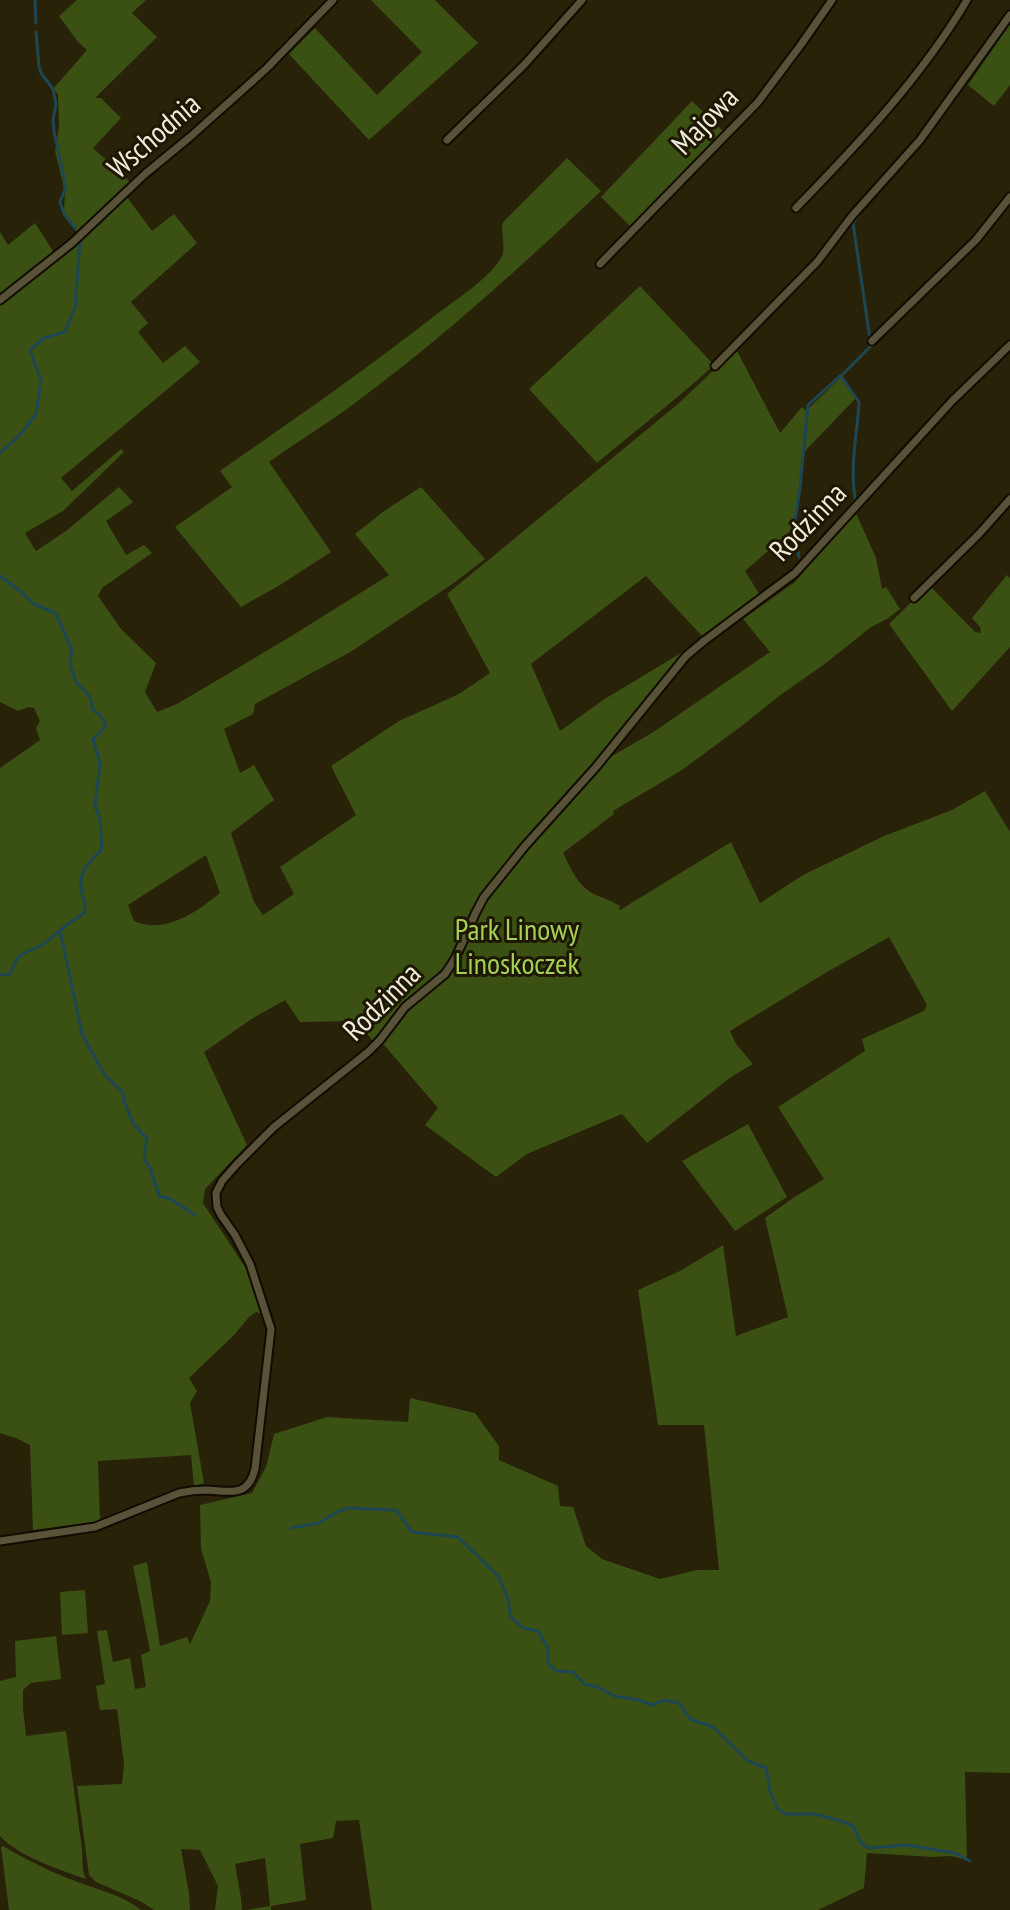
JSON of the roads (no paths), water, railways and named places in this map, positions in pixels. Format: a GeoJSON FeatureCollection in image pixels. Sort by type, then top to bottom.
{"type":"FeatureCollection","features":[{"type":"Feature","properties":{"kind":"street","name":"Wschodnia"},"geometry":{"type":"LineString","coordinates":[[0,300],[72,243],[145,174],[266,69],[333,0]]}},
{"type":"Feature","properties":{"kind":"street"},"geometry":{"type":"LineString","coordinates":[[447,140],[524,65],[582,0]]}},
{"type":"Feature","properties":{"kind":"street","name":"Majowa"},"geometry":{"type":"LineString","coordinates":[[600,264],[758,102],[832,0]]}},
{"type":"Feature","properties":{"kind":"street"},"geometry":{"type":"LineString","coordinates":[[796,208],[851,152],[896,99],[967,0]]}},
{"type":"Feature","properties":{"kind":"street"},"geometry":{"type":"LineString","coordinates":[[715,366],[817,262],[852,216],[920,140],[1010,15]]}},
{"type":"Feature","properties":{"kind":"street"},"geometry":{"type":"LineString","coordinates":[[872,341],[976,240],[1010,197]]}},
{"type":"Feature","properties":{"kind":"street","name":"Rodzinna"},"geometry":{"type":"LineString","coordinates":[[0,1541],[95,1527],[179,1493],[238,1491],[249,1484],[255,1469],[271,1329],[247,1256],[217,1207],[216,1193],[222,1181],[274,1127],[368,1052],[405,1007],[445,974],[484,897],[600,763],[686,656],[795,573],[952,401],[1010,345]]}},
{"type":"Feature","properties":{"kind":"street"},"geometry":{"type":"LineString","coordinates":[[914,598],[1010,499]]}},
{"type":"Feature","properties":{"kind":"waterway"},"geometry":{"type":"LineString","coordinates":[[35,0],[36,23]]}},
{"type":"Feature","properties":{"kind":"waterway"},"geometry":{"type":"LineString","coordinates":[[939,120],[1007,26]]}},
{"type":"Feature","properties":{"kind":"waterway"},"geometry":{"type":"LineString","coordinates":[[36,32],[39,66],[53,89],[56,104],[54,131],[65,189],[60,202],[64,214],[75,228]]}},
{"type":"Feature","properties":{"kind":"waterway"},"geometry":{"type":"LineString","coordinates":[[856,504],[853,465],[859,402],[841,376],[871,346],[853,223],[861,211]]}},
{"type":"Feature","properties":{"kind":"waterway"},"geometry":{"type":"LineString","coordinates":[[0,453],[20,435],[36,414],[41,381],[30,350],[44,338],[65,332],[75,308],[80,242]]}},
{"type":"Feature","properties":{"kind":"waterway"},"geometry":{"type":"LineString","coordinates":[[799,557],[794,527],[808,405],[840,376]]}},
{"type":"Feature","properties":{"kind":"waterway"},"geometry":{"type":"LineString","coordinates":[[0,576],[34,604],[55,613],[72,649],[70,664],[76,682],[90,697],[93,710],[101,716],[106,726],[93,739],[100,763],[95,806],[100,819],[102,849],[82,876],[84,913],[60,930],[82,1034],[104,1074],[123,1093],[133,1123],[147,1139],[144,1158],[159,1196],[171,1199],[195,1215]]}},
{"type":"Feature","properties":{"kind":"waterway"},"geometry":{"type":"LineString","coordinates":[[0,975],[10,974],[20,956],[44,944],[60,930]]}},
{"type":"Feature","properties":{"kind":"waterway"},"geometry":{"type":"LineString","coordinates":[[291,1528],[319,1523],[348,1508],[396,1510],[412,1532],[458,1537],[498,1576],[507,1596],[511,1617],[523,1628],[538,1631],[548,1648],[548,1663],[556,1671],[573,1672],[584,1684],[598,1687],[614,1696],[652,1705],[665,1700],[679,1703],[690,1719],[713,1727],[748,1761],[766,1768],[770,1791],[778,1809],[786,1814],[814,1814],[841,1821],[853,1826],[862,1844],[869,1848],[907,1845],[955,1853],[970,1861]]}},
{"type":"Feature","properties":{"kind":"park label","name":"Park Linowy Linoskoczek"},"geometry":{"type":"Point","coordinates":[517,947]}}]}
